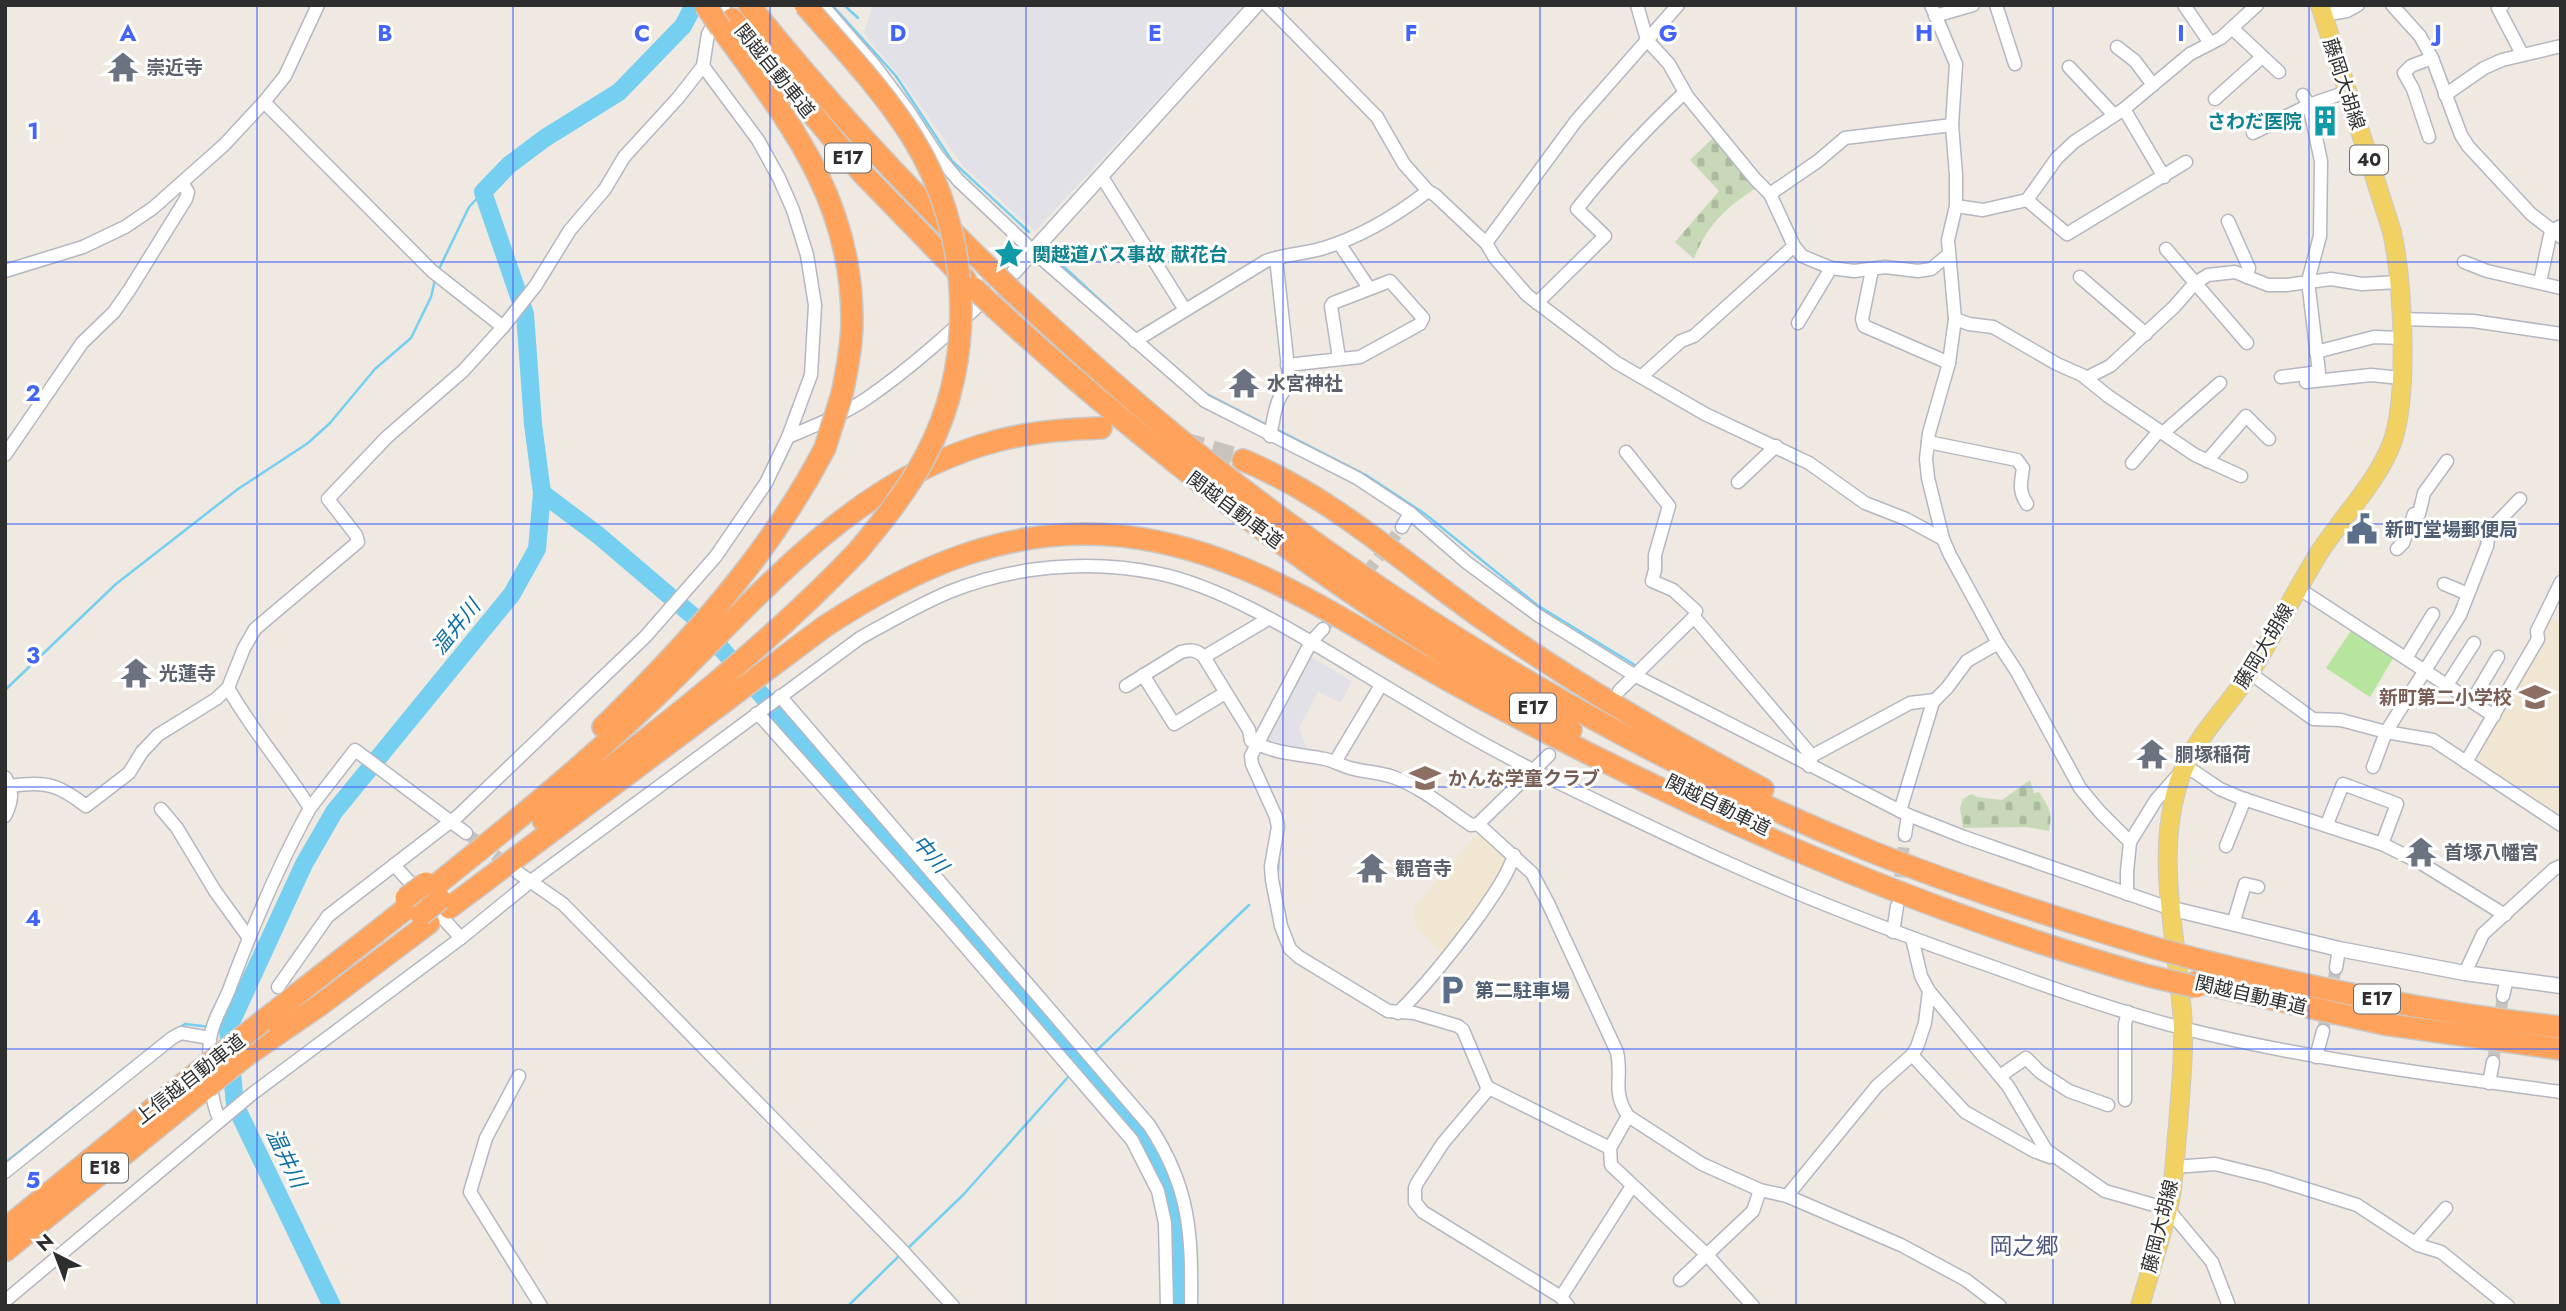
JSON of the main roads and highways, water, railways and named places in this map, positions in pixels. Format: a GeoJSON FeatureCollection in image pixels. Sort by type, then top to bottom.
{"type":"FeatureCollection","features":[{"type":"Feature","properties":{"kind":"highway"},"geometry":{"type":"LineString","coordinates":[[436,895],[621,709],[715,608],[777,530],[802,492],[825,448],[842,394],[852,322],[846,252],[836,216],[825,185],[804,146],[725,14],[705,5]]}},
{"type":"Feature","properties":{"kind":"highway","name":"関越自動車道"},"geometry":{"type":"LineString","coordinates":[[749,5],[797,65],[878,157],[991,270],[1013,282],[1102,373],[1214,467],[1340,560],[1492,659],[1601,722],[1763,804],[1868,850],[2021,907],[2155,948],[2305,986],[2474,1016],[2561,1027]]}},
{"type":"Feature","properties":{"kind":"highway"},"geometry":{"type":"LineString","coordinates":[[417,910],[755,652],[858,551],[912,481],[939,427],[956,370],[961,307],[960,282],[951,233],[940,195],[914,139],[876,87],[805,5]]}},
{"type":"Feature","properties":{"kind":"highway","name":"関越自動車道"},"geometry":{"type":"LineString","coordinates":[[725,14],[863,174],[974,288],[1131,428],[1263,531],[1389,619],[1527,705],[1718,807],[1860,870],[2014,928],[2150,973],[2196,985],[2384,1024],[2561,1049]]}},
{"type":"Feature","properties":{"kind":"highway"},"geometry":{"type":"LineString","coordinates":[[436,895],[502,833],[604,745],[805,550],[862,504],[908,475],[964,451],[1033,433],[1101,428]]}},
{"type":"Feature","properties":{"kind":"highway"},"geometry":{"type":"LineString","coordinates":[[1243,460],[1272,472],[1325,501],[1488,623],[1587,689],[1641,721],[1783,800],[2021,907]]}},
{"type":"Feature","properties":{"kind":"highway"},"geometry":{"type":"LineString","coordinates":[[436,895],[824,627],[885,589],[941,562],[1001,543],[1057,535],[1117,535],[1205,552],[1261,575],[1560,740],[1815,857],[1992,927],[2071,954],[2150,973]]}},
{"type":"Feature","properties":{"kind":"highway","name":"上信越自動車道"},"geometry":{"type":"LineString","coordinates":[[5,1251],[205,1077],[263,1021],[377,931],[417,910]]}},
{"type":"Feature","properties":{"kind":"highway","name":"上信越自動車道"},"geometry":{"type":"LineString","coordinates":[[5,1229],[205,1077],[247,1055],[417,910]]}},
{"type":"Feature","properties":{"kind":"main road","name":"藤岡大胡線"},"geometry":{"type":"LineString","coordinates":[[2140,1306],[2168,1209],[2182,1079],[2183,1028],[2169,908],[2168,837],[2174,802],[2186,766],[2198,744],[2250,673],[2321,551],[2384,459],[2396,428],[2401,378],[2401,319],[2392,232],[2321,10]]}},
{"type":"Feature","properties":{"kind":"waterway","name":"温井川"},"geometry":{"type":"LineString","coordinates":[[332,1306],[235,1105],[228,1029],[304,864],[334,812],[512,594],[537,549],[542,493],[533,424],[525,314],[483,192],[509,165],[545,138],[619,92],[683,26],[694,5]]}},
{"type":"Feature","properties":{"kind":"waterway"},"geometry":{"type":"LineString","coordinates":[[832,5],[896,76],[952,161],[1029,232]]}},
{"type":"Feature","properties":{"kind":"waterway"},"geometry":{"type":"LineString","coordinates":[[844,5],[858,18]]}},
{"type":"Feature","properties":{"kind":"waterway"},"geometry":{"type":"LineString","coordinates":[[438,271],[469,207],[483,192]]}},
{"type":"Feature","properties":{"kind":"waterway"},"geometry":{"type":"LineString","coordinates":[[1051,255],[1128,326]]}},
{"type":"Feature","properties":{"kind":"waterway"},"geometry":{"type":"LineString","coordinates":[[5,690],[116,584],[238,489],[308,443],[330,423],[375,369],[411,338],[431,297],[435,280]]}},
{"type":"Feature","properties":{"kind":"waterway"},"geometry":{"type":"LineString","coordinates":[[1201,391],[1267,425]]}},
{"type":"Feature","properties":{"kind":"waterway"},"geometry":{"type":"LineString","coordinates":[[1276,429],[1366,475],[1425,514],[1537,605],[1638,667]]}},
{"type":"Feature","properties":{"kind":"waterway","name":"中川"},"geometry":{"type":"LineString","coordinates":[[542,493],[598,535],[693,616],[1129,1118],[1156,1157],[1171,1197],[1177,1233],[1178,1306]]}},
{"type":"Feature","properties":{"kind":"waterway"},"geometry":{"type":"LineString","coordinates":[[1298,654],[1303,644]]}},
{"type":"Feature","properties":{"kind":"waterway"},"geometry":{"type":"LineString","coordinates":[[1278,872],[1279,854]]}},
{"type":"Feature","properties":{"kind":"waterway"},"geometry":{"type":"LineString","coordinates":[[1095,1052],[1249,905]]}},
{"type":"Feature","properties":{"kind":"waterway"},"geometry":{"type":"LineString","coordinates":[[179,1028],[185,1024],[210,1027]]}},
{"type":"Feature","properties":{"kind":"waterway"},"geometry":{"type":"LineString","coordinates":[[216,1027],[228,1029]]}},
{"type":"Feature","properties":{"kind":"waterway"},"geometry":{"type":"LineString","coordinates":[[5,1163],[159,1041]]}},
{"type":"Feature","properties":{"kind":"waterway","name":"中川"},"geometry":{"type":"LineString","coordinates":[[1076,1069],[1086,1060]]}},
{"type":"Feature","properties":{"kind":"waterway","name":"中川"},"geometry":{"type":"LineString","coordinates":[[1078,1072],[1085,1066]]}},
{"type":"Feature","properties":{"kind":"waterway"},"geometry":{"type":"LineString","coordinates":[[906,1250],[963,1195],[1069,1076]]}},
{"type":"Feature","properties":{"kind":"waterway"},"geometry":{"type":"LineString","coordinates":[[848,1306],[901,1254]]}},
{"type":"Feature","properties":{"kind":"tunnel"},"geometry":{"type":"LineString","coordinates":[[1182,442],[1243,460]]}},
{"type":"Feature","properties":{"kind":"tunnel"},"geometry":{"type":"LineString","coordinates":[[1323,629],[1402,527]]}},
{"type":"Feature","properties":{"kind":"tunnel"},"geometry":{"type":"LineString","coordinates":[[466,833],[511,867]]}},
{"type":"Feature","properties":{"kind":"tunnel"},"geometry":{"type":"LineString","coordinates":[[1898,895],[1905,835]]}},
{"type":"Feature","properties":{"kind":"tunnel"},"geometry":{"type":"LineString","coordinates":[[2323,1031],[2336,968]]}},
{"type":"Feature","properties":{"kind":"tunnel"},"geometry":{"type":"LineString","coordinates":[[2493,1062],[2503,996]]}},
{"type":"Feature","properties":{"kind":"place","name":"崇近寺"},"geometry":{"type":"Point","coordinates":[123,67]}},
{"type":"Feature","properties":{"kind":"place","name":"さわだ医院"},"geometry":{"type":"Point","coordinates":[2325,121]}},
{"type":"Feature","properties":{"kind":"place","name":"関越道バス事故 献花台"},"geometry":{"type":"Point","coordinates":[1009,254]}},
{"type":"Feature","properties":{"kind":"place","name":"水宮神社"},"geometry":{"type":"Point","coordinates":[1244,383]}},
{"type":"Feature","properties":{"kind":"place","name":"新町堂場郵便局"},"geometry":{"type":"Point","coordinates":[2362,529]}},
{"type":"Feature","properties":{"kind":"place","name":"光蓮寺"},"geometry":{"type":"Point","coordinates":[136,673]}},
{"type":"Feature","properties":{"kind":"place","name":"新町第二小学校"},"geometry":{"type":"Point","coordinates":[2535,697]}},
{"type":"Feature","properties":{"kind":"place","name":"胴塚稲荷"},"geometry":{"type":"Point","coordinates":[2152,754]}},
{"type":"Feature","properties":{"kind":"place","name":"かんな学童クラブ"},"geometry":{"type":"Point","coordinates":[1425,778]}},
{"type":"Feature","properties":{"kind":"place","name":"首塚八幡宮"},"geometry":{"type":"Point","coordinates":[2421,852]}},
{"type":"Feature","properties":{"kind":"place","name":"観音寺"},"geometry":{"type":"Point","coordinates":[1372,868]}},
{"type":"Feature","properties":{"kind":"place","name":"第二駐車場"},"geometry":{"type":"Point","coordinates":[1452,990]}},
{"type":"Feature","properties":{"kind":"district","name":"岡之郷"},"geometry":{"type":"Point","coordinates":[2024,1246]}}]}
